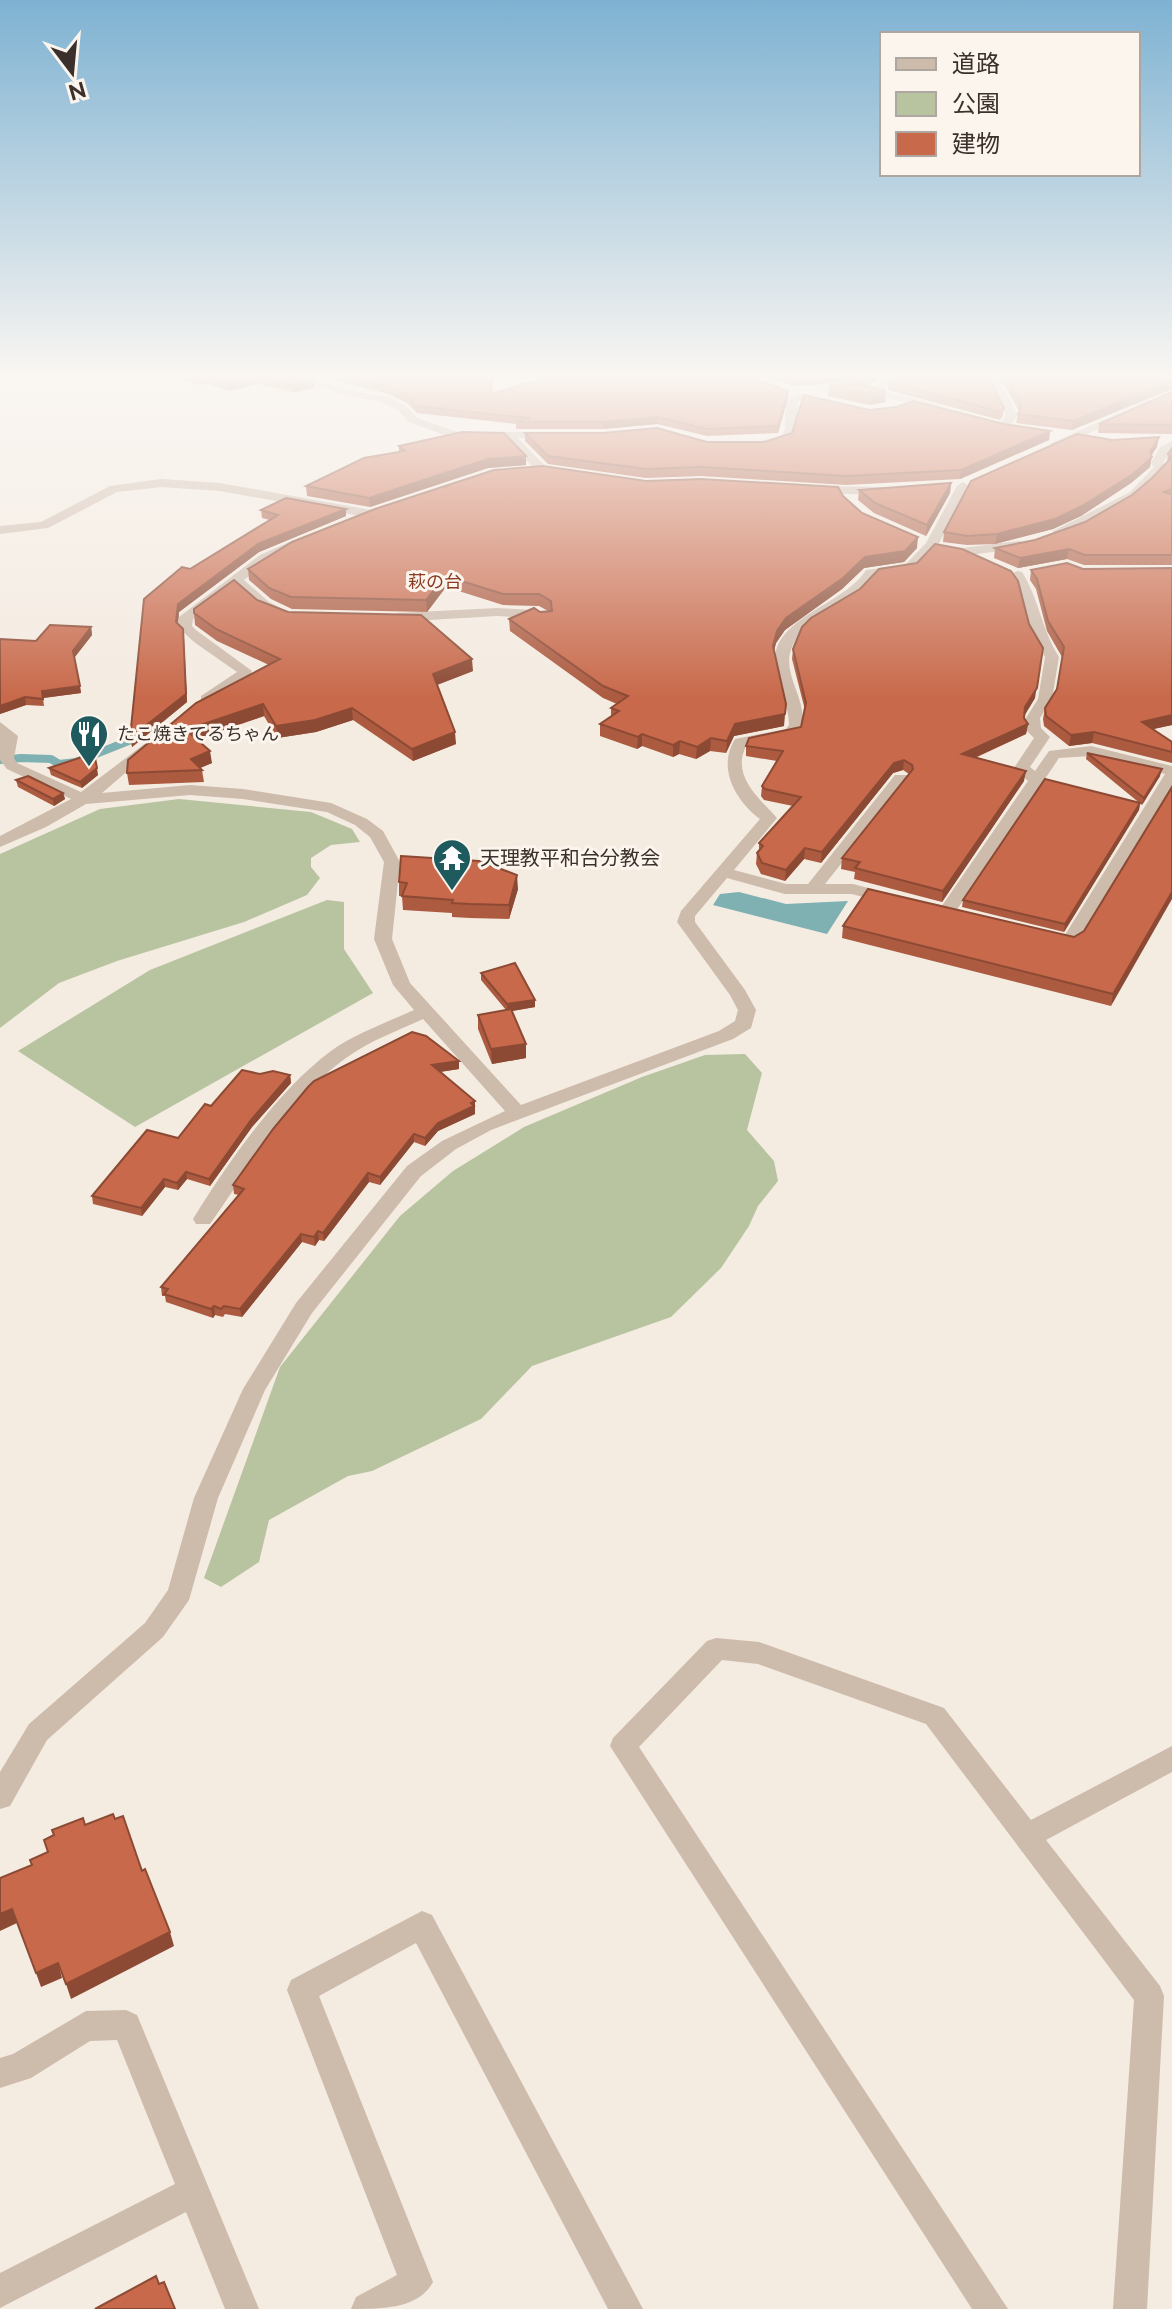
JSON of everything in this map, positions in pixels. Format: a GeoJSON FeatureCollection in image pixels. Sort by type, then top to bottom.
{"type":"FeatureCollection","features":[{"type":"Feature","properties":{"kind":"street"},"geometry":{"type":"LineString","coordinates":[[0,1797],[38,1732],[154,1630],[180,1593],[206,1498],[254,1389],[314,1296],[414,1171],[449,1145],[484,1126],[726,1035],[744,1024],[747,1010],[739,994],[686,922],[687,915],[769,818],[749,799],[739,780],[732,758],[735,749],[740,742],[792,733],[796,728],[798,719],[784,679],[784,647],[793,633],[817,613],[862,587],[871,573],[909,568],[931,545],[956,486],[969,482]]}},
{"type":"Feature","properties":{"kind":"street"},"geometry":{"type":"LineString","coordinates":[[962,552],[1036,542],[1070,530],[1134,495],[1146,482]]}},
{"type":"Feature","properties":{"kind":"street"},"geometry":{"type":"LineString","coordinates":[[0,530],[44,525],[114,489],[161,483],[192,483],[371,514]]}},
{"type":"Feature","properties":{"kind":"street"},"geometry":{"type":"LineString","coordinates":[[796,489],[848,499],[906,490]]}},
{"type":"Feature","properties":{"kind":"street"},"geometry":{"type":"LineString","coordinates":[[347,524],[386,510]]}},
{"type":"Feature","properties":{"kind":"street"},"geometry":{"type":"LineString","coordinates":[[191,709],[242,678],[245,671],[221,652],[194,637],[185,627],[186,617],[265,558],[311,538]]}},
{"type":"Feature","properties":{"kind":"street"},"geometry":{"type":"LineString","coordinates":[[915,541],[989,562]]}},
{"type":"Feature","properties":{"kind":"street"},"geometry":{"type":"LineString","coordinates":[[1018,572],[1037,632],[1052,657],[1045,699],[1033,718],[1033,729],[1042,737],[1022,768],[1036,780]]}},
{"type":"Feature","properties":{"kind":"street"},"geometry":{"type":"LineString","coordinates":[[234,579],[264,605],[289,616],[301,617]]}},
{"type":"Feature","properties":{"kind":"street"},"geometry":{"type":"LineString","coordinates":[[384,617],[427,619],[500,612],[539,613],[545,618]]}},
{"type":"Feature","properties":{"kind":"street"},"geometry":{"type":"LineString","coordinates":[[0,726],[10,736],[6,758],[12,766],[83,799],[147,792],[230,793],[331,808],[361,822],[377,834],[392,862],[383,939],[402,985],[517,1113]]}},
{"type":"Feature","properties":{"kind":"street"},"geometry":{"type":"LineString","coordinates":[[0,842],[37,827],[83,799],[130,763],[159,735]]}},
{"type":"Feature","properties":{"kind":"street"},"geometry":{"type":"LineString","coordinates":[[946,913],[1054,754],[1091,751],[1172,773],[1070,941],[1039,934]]}},
{"type":"Feature","properties":{"kind":"street"},"geometry":{"type":"LineString","coordinates":[[814,887],[901,778]]}},
{"type":"Feature","properties":{"kind":"street"},"geometry":{"type":"LineString","coordinates":[[724,872],[785,889],[853,889],[900,901]]}},
{"type":"Feature","properties":{"kind":"street"},"geometry":{"type":"LineString","coordinates":[[203,1219],[251,1153],[331,1060],[426,1011]]}},
{"type":"Feature","properties":{"kind":"street"},"geometry":{"type":"LineString","coordinates":[[991,2309],[623,1746],[716,1649],[759,1653],[935,1716],[1149,1996],[1130,2309]]}},
{"type":"Feature","properties":{"kind":"street"},"geometry":{"type":"LineString","coordinates":[[1027,1836],[1172,1758]]}},
{"type":"Feature","properties":{"kind":"street"},"geometry":{"type":"LineString","coordinates":[[368,2309],[416,2282],[302,1990],[422,1925],[626,2309]]}},
{"type":"Feature","properties":{"kind":"street"},"geometry":{"type":"LineString","coordinates":[[0,2073],[20,2067],[86,2026],[126,2025],[242,2309]]}},
{"type":"Feature","properties":{"kind":"street"},"geometry":{"type":"LineString","coordinates":[[0,2291],[194,2191]]}},
{"type":"Feature","properties":{"kind":"green space"},"geometry":{"type":"Polygon","coordinates":[[[179,799],[311,812],[352,829],[360,842],[331,845],[311,858],[311,867],[320,878],[307,895],[244,922],[117,961],[59,983],[0,1028],[0,854],[100,809],[179,799]]]}},
{"type":"Feature","properties":{"kind":"green space"},"geometry":{"type":"Polygon","coordinates":[[[327,900],[344,902],[344,949],[373,993],[135,1127],[18,1051],[150,970],[327,900]]]}},
{"type":"Feature","properties":{"kind":"green space"},"geometry":{"type":"Polygon","coordinates":[[[745,1054],[762,1073],[747,1130],[774,1161],[778,1181],[758,1206],[749,1226],[721,1268],[671,1317],[532,1366],[481,1419],[372,1471],[348,1476],[269,1520],[259,1562],[221,1587],[204,1578],[280,1367],[400,1216],[453,1171],[524,1127],[642,1077],[705,1055],[745,1054]]]}},
{"type":"Feature","properties":{"kind":"water"},"geometry":{"type":"Polygon","coordinates":[[[739,892],[786,904],[848,901],[827,934],[713,905],[720,894],[739,892]]]}},
{"type":"Feature","properties":{"kind":"building"},"geometry":{"type":"Polygon","coordinates":[[[315,482],[419,482],[369,498],[306,486],[315,482]]]}},
{"type":"Feature","properties":{"kind":"building"},"geometry":{"type":"Polygon","coordinates":[[[458,482],[748,482],[838,487],[843,496],[862,513],[918,537],[905,551],[865,557],[843,578],[786,618],[777,631],[773,646],[786,704],[785,714],[735,724],[727,741],[711,738],[697,747],[680,741],[673,745],[642,734],[638,737],[600,724],[619,711],[611,708],[628,696],[603,686],[509,619],[534,608],[540,612],[552,611],[551,601],[539,594],[503,594],[445,576],[426,600],[291,597],[269,588],[248,569],[292,542],[375,509],[458,482]]]}},
{"type":"Feature","properties":{"kind":"building"},"geometry":{"type":"Polygon","coordinates":[[[971,482],[1121,482],[1055,519],[997,534],[968,536],[944,532],[971,482]]]}},
{"type":"Feature","properties":{"kind":"building"},"geometry":{"type":"Polygon","coordinates":[[[1148,482],[1172,482],[1172,489],[1164,492],[1172,494],[1172,555],[1085,555],[1069,549],[1020,558],[995,548],[1035,540],[1085,522],[1132,495],[1148,482]]]}},
{"type":"Feature","properties":{"kind":"building"},"geometry":{"type":"Polygon","coordinates":[[[951,483],[927,525],[875,503],[859,490],[951,483]]]}},
{"type":"Feature","properties":{"kind":"building"},"geometry":{"type":"Polygon","coordinates":[[[286,498],[346,509],[258,544],[178,604],[176,622],[183,629],[186,694],[130,738],[144,599],[182,567],[190,569],[278,515],[261,510],[286,498]]]}},
{"type":"Feature","properties":{"kind":"building"},"geometry":{"type":"Polygon","coordinates":[[[935,544],[962,549],[1011,571],[1018,581],[1029,624],[1043,648],[1037,688],[1025,707],[1024,718],[1028,724],[962,754],[1026,771],[943,891],[855,868],[860,862],[842,858],[913,769],[904,760],[894,763],[822,852],[805,848],[786,870],[762,863],[757,853],[763,846],[759,843],[801,797],[762,786],[783,751],[746,746],[749,738],[801,727],[806,703],[793,649],[802,627],[811,618],[860,589],[879,569],[917,563],[935,544]]]}},
{"type":"Feature","properties":{"kind":"building"},"geometry":{"type":"Polygon","coordinates":[[[1067,563],[1083,569],[1172,568],[1172,715],[1142,722],[1172,742],[1172,752],[1094,732],[1071,735],[1046,716],[1045,708],[1057,689],[1064,647],[1048,621],[1037,579],[1031,570],[1067,563]]]}},
{"type":"Feature","properties":{"kind":"building"},"geometry":{"type":"Polygon","coordinates":[[[234,580],[257,600],[288,612],[421,615],[472,659],[433,674],[455,732],[412,749],[352,708],[315,720],[276,726],[263,704],[186,730],[210,751],[191,759],[202,770],[127,773],[128,760],[196,703],[280,659],[216,629],[194,613],[194,609],[234,580]]]}},
{"type":"Feature","properties":{"kind":"building"},"geometry":{"type":"Polygon","coordinates":[[[50,625],[91,627],[73,651],[80,686],[42,691],[43,699],[25,697],[0,706],[0,639],[36,641],[50,625]]]}},
{"type":"Feature","properties":{"kind":"building"},"geometry":{"type":"Polygon","coordinates":[[[94,753],[97,768],[80,782],[49,768],[94,753]]]}},
{"type":"Feature","properties":{"kind":"building"},"geometry":{"type":"Polygon","coordinates":[[[1087,753],[1162,769],[1144,798],[1087,753]]]}},
{"type":"Feature","properties":{"kind":"building"},"geometry":{"type":"Polygon","coordinates":[[[28,776],[63,793],[53,799],[16,780],[28,776]]]}},
{"type":"Feature","properties":{"kind":"building"},"geometry":{"type":"Polygon","coordinates":[[[1045,779],[1140,803],[1065,924],[963,900],[1045,779]]]}},
{"type":"Feature","properties":{"kind":"building"},"geometry":{"type":"Polygon","coordinates":[[[1172,787],[1172,892],[1113,994],[843,926],[868,889],[1074,937],[1084,931],[1172,787]]]}},
{"type":"Feature","properties":{"kind":"building"},"geometry":{"type":"Polygon","coordinates":[[[401,856],[479,861],[517,875],[509,905],[452,903],[453,900],[402,896],[407,883],[399,882],[401,856]]]}},
{"type":"Feature","properties":{"kind":"building"},"geometry":{"type":"Polygon","coordinates":[[[515,963],[535,1000],[507,1004],[481,973],[515,963]]]}},
{"type":"Feature","properties":{"kind":"building"},"geometry":{"type":"Polygon","coordinates":[[[511,1009],[526,1044],[491,1049],[478,1015],[511,1009]]]}},
{"type":"Feature","properties":{"kind":"building"},"geometry":{"type":"Polygon","coordinates":[[[412,1032],[426,1036],[459,1061],[432,1065],[475,1101],[471,1103],[474,1106],[438,1123],[425,1138],[414,1134],[380,1177],[368,1173],[323,1233],[318,1231],[314,1237],[301,1234],[240,1309],[214,1306],[211,1309],[164,1294],[168,1289],[161,1287],[244,1189],[233,1185],[308,1087],[314,1081],[412,1032]]]}},
{"type":"Feature","properties":{"kind":"building"},"geometry":{"type":"Polygon","coordinates":[[[242,1070],[290,1075],[251,1120],[209,1179],[186,1172],[177,1183],[164,1179],[141,1208],[92,1196],[147,1130],[178,1138],[205,1104],[211,1106],[242,1070]]]}},
{"type":"Feature","properties":{"kind":"building"},"geometry":{"type":"Polygon","coordinates":[[[113,1814],[115,1819],[123,1816],[142,1871],[145,1869],[170,1932],[66,1984],[58,1963],[36,1973],[12,1909],[0,1914],[0,1878],[32,1865],[30,1860],[48,1852],[44,1840],[54,1835],[52,1830],[83,1818],[85,1825],[113,1814]]]}},
{"type":"Feature","properties":{"kind":"building"},"geometry":{"type":"Polygon","coordinates":[[[156,2276],[159,2284],[164,2282],[175,2309],[95,2309],[156,2276]]]}},
{"type":"Feature","properties":{"kind":"waterway"},"geometry":{"type":"LineString","coordinates":[[0,760],[21,758],[51,759],[59,764],[76,762],[141,736]]}},
{"type":"Feature","properties":{"kind":"place","name":"たこ焼きてるちゃん"},"geometry":{"type":"Point","coordinates":[89,768]}},
{"type":"Feature","properties":{"kind":"place","name":"天理教平和台分教会"},"geometry":{"type":"Point","coordinates":[452,892]}},
{"type":"Feature","properties":{"kind":"district","name":"萩の台"},"geometry":{"type":"Point","coordinates":[435,582]}}]}
